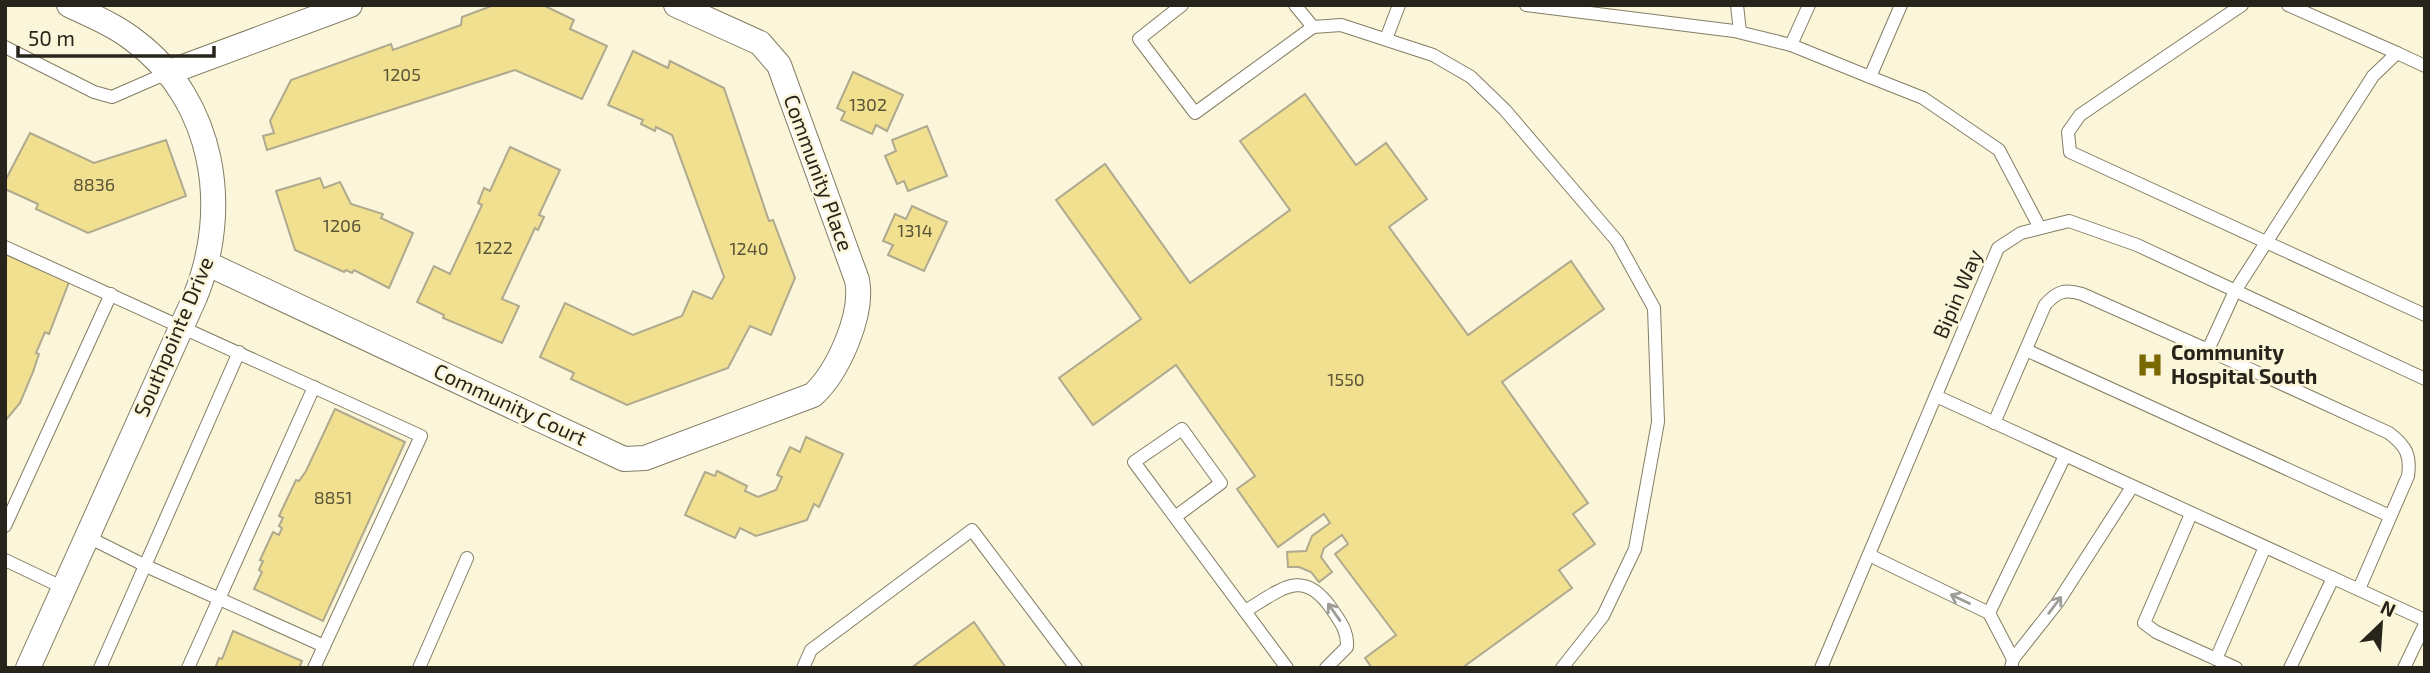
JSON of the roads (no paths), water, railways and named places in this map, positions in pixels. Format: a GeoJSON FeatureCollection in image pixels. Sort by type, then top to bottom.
{"type":"FeatureCollection","features":[{"type":"Feature","properties":{"kind":"street","name":"Southpointe Drive"},"geometry":{"type":"LineString","coordinates":[[28,668],[183,326],[208,264],[215,203],[209,156],[190,106],[167,73],[137,42],[112,26],[69,5]]}},
{"type":"Feature","properties":{"kind":"street"},"geometry":{"type":"LineString","coordinates":[[167,73],[351,5]]}},
{"type":"Feature","properties":{"kind":"street","name":"Community Place"},"geometry":{"type":"LineString","coordinates":[[676,5],[760,43],[779,65],[784,78],[859,289],[855,320],[829,377],[817,391]]}},
{"type":"Feature","properties":{"kind":"street","name":"Community Court"},"geometry":{"type":"LineString","coordinates":[[208,264],[624,459],[645,458],[800,402],[817,391]]}},
{"type":"Feature","properties":{"kind":"lane"},"geometry":{"type":"LineString","coordinates":[[1182,5],[1139,39],[1195,113],[1313,27],[1341,25],[1433,55],[1471,77],[1504,110],[1617,241],[1654,308],[1658,422],[1635,549],[1603,616],[1562,668]]}},
{"type":"Feature","properties":{"kind":"lane"},"geometry":{"type":"LineString","coordinates":[[1296,5],[1313,27]]}},
{"type":"Feature","properties":{"kind":"lane"},"geometry":{"type":"LineString","coordinates":[[1386,39],[1399,5]]}},
{"type":"Feature","properties":{"kind":"lane"},"geometry":{"type":"LineString","coordinates":[[1526,5],[1740,32],[1791,45],[1923,98],[1999,150],[2039,228]]}},
{"type":"Feature","properties":{"kind":"lane"},"geometry":{"type":"LineString","coordinates":[[1649,19],[1654,5]]}},
{"type":"Feature","properties":{"kind":"lane"},"geometry":{"type":"LineString","coordinates":[[1737,5],[1740,32]]}},
{"type":"Feature","properties":{"kind":"lane"},"geometry":{"type":"LineString","coordinates":[[1791,45],[1809,5]]}},
{"type":"Feature","properties":{"kind":"lane"},"geometry":{"type":"LineString","coordinates":[[1870,77],[1901,5]]}},
{"type":"Feature","properties":{"kind":"lane"},"geometry":{"type":"LineString","coordinates":[[2242,5],[2080,115],[2068,132],[2070,152],[2425,315]]}},
{"type":"Feature","properties":{"kind":"lane"},"geometry":{"type":"LineString","coordinates":[[2288,5],[2425,66]]}},
{"type":"Feature","properties":{"kind":"lane"},"geometry":{"type":"LineString","coordinates":[[5,47],[94,92],[112,97],[167,73]]}},
{"type":"Feature","properties":{"kind":"lane"},"geometry":{"type":"LineString","coordinates":[[2208,351],[2235,290],[2373,76],[2397,53]]}},
{"type":"Feature","properties":{"kind":"lane","name":"Bipin Way"},"geometry":{"type":"LineString","coordinates":[[1821,668],[1998,248],[2021,233],[2069,221],[2137,245],[2425,379]]}},
{"type":"Feature","properties":{"kind":"lane"},"geometry":{"type":"LineString","coordinates":[[5,247],[421,436],[314,668]]}},
{"type":"Feature","properties":{"kind":"lane"},"geometry":{"type":"LineString","coordinates":[[1994,423],[2045,305],[2055,294],[2067,290],[2389,433],[2403,444],[2410,459],[2408,476],[2359,589]]}},
{"type":"Feature","properties":{"kind":"lane"},"geometry":{"type":"LineString","coordinates":[[5,526],[111,294]]}},
{"type":"Feature","properties":{"kind":"lane"},"geometry":{"type":"LineString","coordinates":[[2026,350],[2390,516]]}},
{"type":"Feature","properties":{"kind":"lane"},"geometry":{"type":"LineString","coordinates":[[100,668],[239,352]]}},
{"type":"Feature","properties":{"kind":"lane"},"geometry":{"type":"LineString","coordinates":[[188,668],[314,387]]}},
{"type":"Feature","properties":{"kind":"lane"},"geometry":{"type":"LineString","coordinates":[[1936,396],[2359,589],[2425,622],[2404,668]]}},
{"type":"Feature","properties":{"kind":"lane"},"geometry":{"type":"LineString","coordinates":[[1175,517],[1221,484],[1182,429],[1134,462],[1287,668]]}},
{"type":"Feature","properties":{"kind":"lane"},"geometry":{"type":"LineString","coordinates":[[1989,613],[2065,456]]}},
{"type":"Feature","properties":{"kind":"lane"},"geometry":{"type":"LineString","coordinates":[[1869,555],[1989,613],[2012,663],[2058,602],[2132,487]]}},
{"type":"Feature","properties":{"kind":"lane"},"geometry":{"type":"LineString","coordinates":[[2191,514],[2144,623],[2156,632],[2236,668]]}},
{"type":"Feature","properties":{"kind":"lane"},"geometry":{"type":"LineString","coordinates":[[803,668],[811,650],[972,530],[1076,668]]}},
{"type":"Feature","properties":{"kind":"lane"},"geometry":{"type":"LineString","coordinates":[[88,537],[324,646]]}},
{"type":"Feature","properties":{"kind":"lane"},"geometry":{"type":"LineString","coordinates":[[2216,659],[2265,547]]}},
{"type":"Feature","properties":{"kind":"lane"},"geometry":{"type":"LineString","coordinates":[[419,668],[467,558]]}},
{"type":"Feature","properties":{"kind":"lane"},"geometry":{"type":"LineString","coordinates":[[5,561],[64,588]]}},
{"type":"Feature","properties":{"kind":"lane"},"geometry":{"type":"LineString","coordinates":[[2290,668],[2333,578]]}},
{"type":"Feature","properties":{"kind":"lane"},"geometry":{"type":"LineString","coordinates":[[1245,611],[1292,586],[1303,583],[1312,586],[1335,614],[1348,636],[1347,647],[1326,668]]}},
{"type":"Feature","properties":{"kind":"place","name":"Community Hospital South"},"geometry":{"type":"Point","coordinates":[2150,365]}}]}
